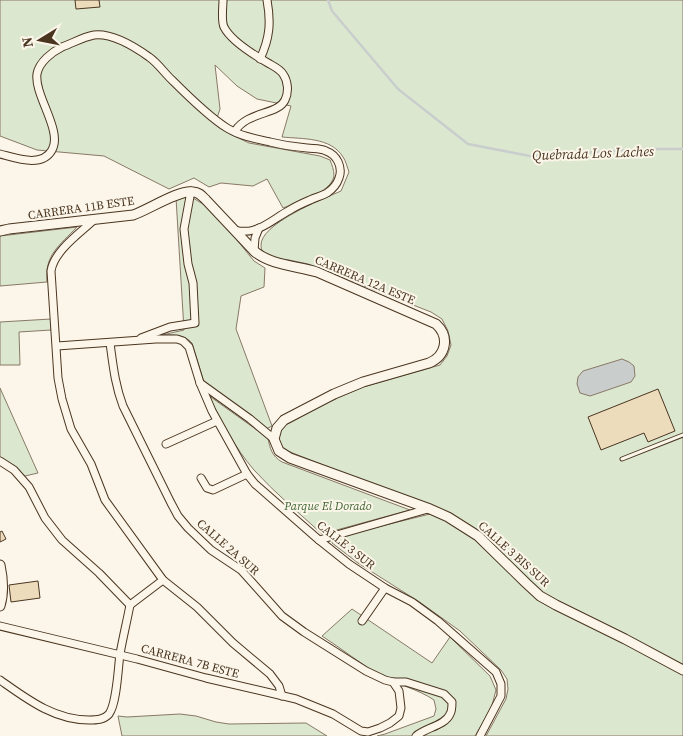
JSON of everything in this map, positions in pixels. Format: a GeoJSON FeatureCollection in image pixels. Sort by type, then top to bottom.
{"type":"FeatureCollection","features":[{"type":"Feature","properties":{"kind":"street"},"geometry":{"type":"LineString","coordinates":[[222,0],[223,25],[242,45],[280,71],[286,79],[287,92],[282,105],[244,121],[235,131]]}},
{"type":"Feature","properties":{"kind":"street"},"geometry":{"type":"LineString","coordinates":[[260,59],[266,47],[270,27],[267,0]]}},
{"type":"Feature","properties":{"kind":"street"},"geometry":{"type":"LineString","coordinates":[[0,154],[38,160],[46,157],[54,148],[54,136],[38,83],[38,69],[53,53],[72,42],[94,35],[113,37],[150,57],[199,106],[229,129],[246,136],[278,144],[323,150],[333,154],[338,161],[340,176],[333,188],[325,194],[288,210],[259,228],[248,232],[235,230]]}},
{"type":"Feature","properties":{"kind":"street"},"geometry":{"type":"LineString","coordinates":[[57,346],[110,343],[139,339],[170,327],[195,323],[194,288],[188,264],[184,228],[190,191]]}},
{"type":"Feature","properties":{"kind":"street","name":"CARRERA 11B ESTE"},"geometry":{"type":"LineString","coordinates":[[0,232],[133,215],[178,194],[190,191]]}},
{"type":"Feature","properties":{"kind":"street","name":"CARRERA 12A ESTE"},"geometry":{"type":"LineString","coordinates":[[190,191],[201,195],[262,257],[317,272],[433,322],[441,329],[444,336],[445,344],[443,351],[433,361],[363,382],[334,394],[281,422],[276,428],[274,439]]}},
{"type":"Feature","properties":{"kind":"street"},"geometry":{"type":"LineString","coordinates":[[94,220],[59,252],[51,271],[60,385],[68,421],[91,464],[105,500],[163,580],[197,607],[233,643],[270,674],[279,686],[282,696]]}},
{"type":"Feature","properties":{"kind":"street"},"geometry":{"type":"LineString","coordinates":[[254,251],[255,238],[259,228]]}},
{"type":"Feature","properties":{"kind":"street","name":"CALLE 3 SUR"},"geometry":{"type":"LineString","coordinates":[[131,340],[177,338],[185,342],[217,421],[247,474],[255,484],[349,564],[385,588],[412,602],[450,630],[496,672],[501,684],[501,696],[480,736]]}},
{"type":"Feature","properties":{"kind":"street","name":"CALLE 2A SUR"},"geometry":{"type":"LineString","coordinates":[[110,343],[114,375],[123,406],[171,503],[183,522],[211,550],[241,570],[286,620],[352,663],[385,680],[406,682],[444,694],[452,702],[450,715],[444,722],[428,728],[416,736]]}},
{"type":"Feature","properties":{"kind":"street"},"geometry":{"type":"LineString","coordinates":[[200,383],[274,439]]}},
{"type":"Feature","properties":{"kind":"street"},"geometry":{"type":"LineString","coordinates":[[166,444],[217,421]]}},
{"type":"Feature","properties":{"kind":"street","name":"CALLE 3 BIS SUR"},"geometry":{"type":"LineString","coordinates":[[274,439],[279,451],[290,458],[428,509],[458,523],[478,536],[533,590],[548,601],[683,670]]}},
{"type":"Feature","properties":{"kind":"street"},"geometry":{"type":"LineString","coordinates":[[0,461],[14,470],[30,487],[45,518],[62,540],[99,573],[130,605]]}},
{"type":"Feature","properties":{"kind":"street"},"geometry":{"type":"LineString","coordinates":[[201,478],[207,488],[213,490],[247,474]]}},
{"type":"Feature","properties":{"kind":"street"},"geometry":{"type":"LineString","coordinates":[[319,540],[428,509]]}},
{"type":"Feature","properties":{"kind":"street"},"geometry":{"type":"LineString","coordinates":[[0,566],[2,584],[0,606]]}},
{"type":"Feature","properties":{"kind":"street"},"geometry":{"type":"LineString","coordinates":[[0,680],[38,706],[67,718],[80,720],[103,719],[110,712],[114,700],[120,655],[130,605],[163,580]]}},
{"type":"Feature","properties":{"kind":"street"},"geometry":{"type":"LineString","coordinates":[[362,621],[385,588]]}},
{"type":"Feature","properties":{"kind":"street","name":"CARRERA 7B ESTE"},"geometry":{"type":"LineString","coordinates":[[0,626],[296,699],[333,714],[361,731],[368,732],[390,723],[399,716],[401,708],[399,691],[393,682]]}},
{"type":"Feature","properties":{"kind":"lane"},"geometry":{"type":"LineString","coordinates":[[622,459],[683,435]]}},
{"type":"Feature","properties":{"kind":"green space"},"geometry":{"type":"Polygon","coordinates":[[[0,0],[683,0],[683,736],[486,736],[506,699],[507,679],[501,670],[460,631],[421,603],[358,563],[332,543],[333,538],[442,511],[424,502],[285,450],[280,445],[278,439],[282,427],[326,403],[363,387],[440,365],[447,356],[451,345],[448,331],[442,319],[431,312],[308,264],[272,258],[263,253],[261,246],[263,238],[270,229],[307,206],[341,191],[349,172],[338,150],[316,140],[282,137],[291,106],[257,99],[237,86],[215,65],[220,109],[216,121],[230,134],[249,143],[320,156],[330,160],[334,176],[332,182],[327,187],[313,196],[283,208],[267,179],[253,186],[221,183],[209,187],[194,178],[169,189],[104,156],[37,150],[0,136],[0,0]]]}},
{"type":"Feature","properties":{"kind":"green space"},"geometry":{"type":"Polygon","coordinates":[[[176,198],[193,198],[203,204],[224,224],[254,261],[265,268],[264,287],[241,296],[236,329],[272,426],[266,429],[204,382],[192,343],[189,340],[178,336],[162,335],[184,330],[176,198]]]}},
{"type":"Feature","properties":{"kind":"green space"},"geometry":{"type":"Polygon","coordinates":[[[77,227],[54,251],[48,265],[47,282],[0,286],[0,236],[77,227]]]}},
{"type":"Feature","properties":{"kind":"green space"},"geometry":{"type":"Polygon","coordinates":[[[51,319],[51,330],[19,332],[20,365],[0,365],[0,322],[51,319]]]}},
{"type":"Feature","properties":{"kind":"green space"},"geometry":{"type":"Polygon","coordinates":[[[0,388],[38,473],[25,476],[15,466],[0,458],[0,388]]]}},
{"type":"Feature","properties":{"kind":"green space","name":"Parque El Dorado"},"geometry":{"type":"Polygon","coordinates":[[[208,395],[268,438],[272,452],[282,462],[410,510],[322,534],[279,495],[247,462],[223,424],[208,395]]]}},
{"type":"Feature","properties":{"kind":"green space"},"geometry":{"type":"Polygon","coordinates":[[[352,609],[432,663],[450,637],[490,676],[496,690],[491,709],[475,736],[377,736],[434,716],[436,709],[434,700],[381,676],[322,636],[352,609]]]}},
{"type":"Feature","properties":{"kind":"green space"},"geometry":{"type":"Polygon","coordinates":[[[180,714],[229,724],[306,723],[327,736],[122,736],[118,716],[180,714]]]}},
{"type":"Feature","properties":{"kind":"shaded area"},"geometry":{"type":"Polygon","coordinates":[[[622,359],[634,366],[635,376],[631,382],[590,396],[580,393],[577,384],[578,377],[583,371],[622,359]]]}},
{"type":"Feature","properties":{"kind":"building"},"geometry":{"type":"Polygon","coordinates":[[[75,0],[99,0],[100,7],[76,9],[75,0]]]}},
{"type":"Feature","properties":{"kind":"building"},"geometry":{"type":"Polygon","coordinates":[[[658,389],[675,431],[648,442],[644,433],[601,450],[588,417],[658,389]]]}},
{"type":"Feature","properties":{"kind":"building"},"geometry":{"type":"Polygon","coordinates":[[[2,531],[6,539],[0,542],[0,532],[2,531]]]}},
{"type":"Feature","properties":{"kind":"building"},"geometry":{"type":"Polygon","coordinates":[[[38,581],[40,598],[11,602],[9,585],[38,581]]]}},
{"type":"Feature","properties":{"kind":"waterway","name":"Quebrada Los Laches"},"geometry":{"type":"LineString","coordinates":[[328,0],[332,11],[398,89],[468,144],[530,156],[646,149],[683,149]]}}]}
